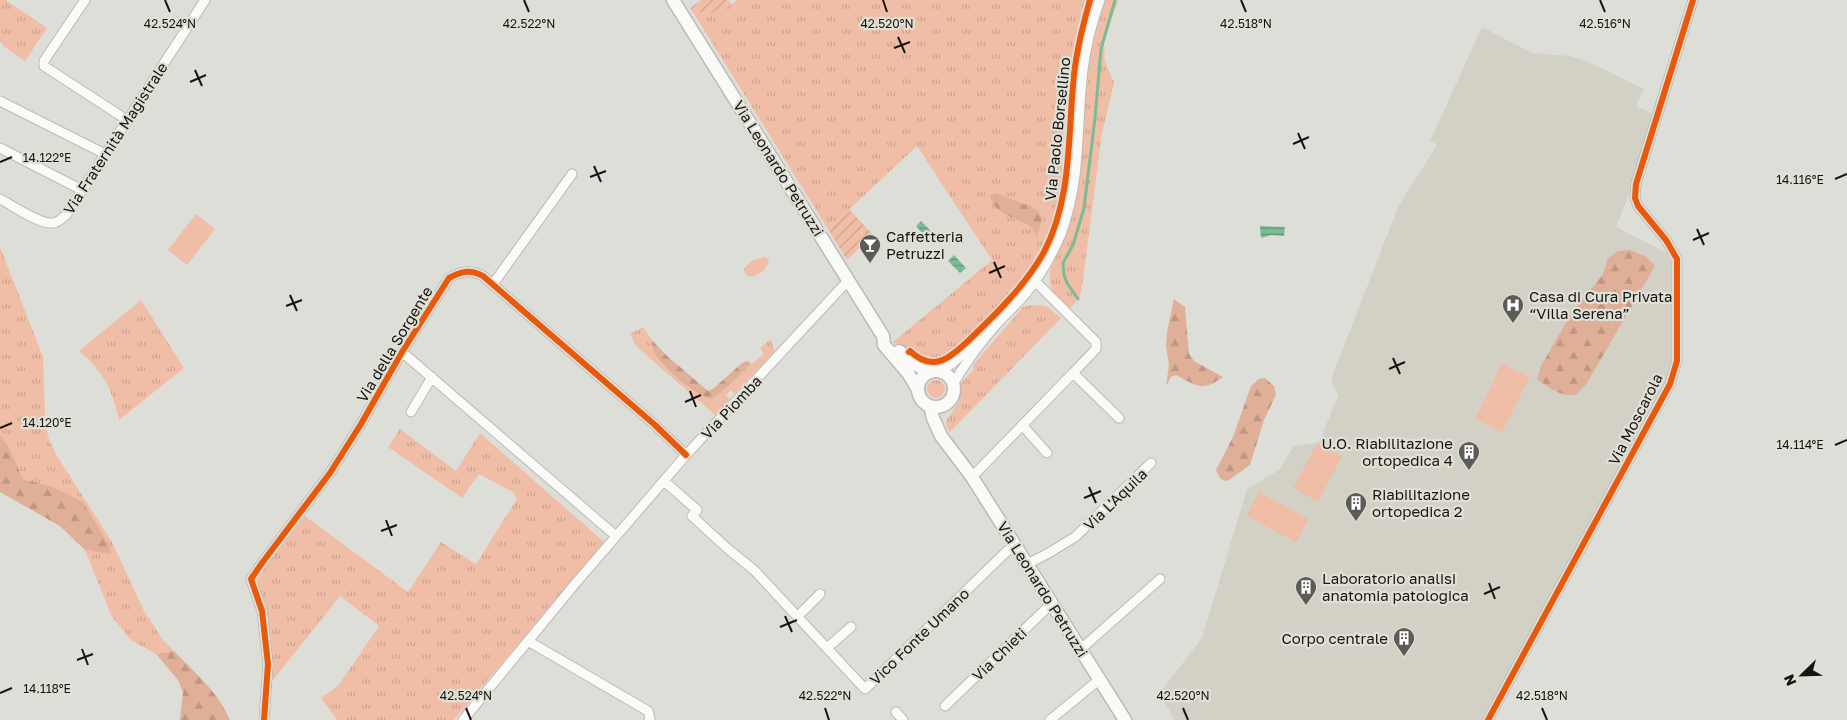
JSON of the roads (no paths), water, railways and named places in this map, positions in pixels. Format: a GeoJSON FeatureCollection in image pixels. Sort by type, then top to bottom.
{"type":"FeatureCollection","features":[{"type":"Feature","properties":{"kind":"main road","name":"Via Leonardo Petruzzi"},"geometry":{"type":"LineString","coordinates":[[674,0],[883,336],[910,362],[934,371]]}},
{"type":"Feature","properties":{"kind":"main road","name":"Via Leonardo Petruzzi"},"geometry":{"type":"LineString","coordinates":[[883,336],[884,345],[906,369],[917,388]]}},
{"type":"Feature","properties":{"kind":"main road"},"geometry":{"type":"LineString","coordinates":[[934,371],[948,376],[953,384],[953,394],[945,405],[930,406],[920,399],[917,388],[921,378],[934,371]]}},
{"type":"Feature","properties":{"kind":"main road","name":"Via Leonardo Petruzzi"},"geometry":{"type":"LineString","coordinates":[[945,405],[944,424],[959,459]]}},
{"type":"Feature","properties":{"kind":"main road","name":"Via Leonardo Petruzzi"},"geometry":{"type":"LineString","coordinates":[[930,406],[941,436],[972,477],[1125,720]]}},
{"type":"Feature","properties":{"kind":"street"},"geometry":{"type":"LineString","coordinates":[[85,0],[44,61],[44,66],[127,120]]}},
{"type":"Feature","properties":{"kind":"street","name":"Via Fraternità Magistrale"},"geometry":{"type":"LineString","coordinates":[[0,199],[43,222],[52,223],[59,221],[66,215],[205,0]]}},
{"type":"Feature","properties":{"kind":"street","name":"Via Paolo Borsellino"},"geometry":{"type":"LineString","coordinates":[[953,384],[962,368],[994,327],[1035,281],[1048,263],[1060,236],[1072,196],[1078,159],[1083,69],[1094,18],[1100,0]]}},
{"type":"Feature","properties":{"kind":"street","name":"Via Moscarola"},"geometry":{"type":"LineString","coordinates":[[1488,720],[1670,384],[1677,360],[1676,259],[1666,240],[1642,212],[1635,198],[1636,184],[1693,0]]}},
{"type":"Feature","properties":{"kind":"street"},"geometry":{"type":"LineString","coordinates":[[0,101],[105,154]]}},
{"type":"Feature","properties":{"kind":"street"},"geometry":{"type":"LineString","coordinates":[[0,148],[82,190]]}},
{"type":"Feature","properties":{"kind":"street"},"geometry":{"type":"LineString","coordinates":[[492,284],[572,174]]}},
{"type":"Feature","properties":{"kind":"street","name":"Via della Sorgente"},"geometry":{"type":"LineString","coordinates":[[264,720],[268,664],[262,611],[251,579],[330,473],[361,424],[402,352],[449,278],[460,272],[474,271],[492,284],[655,425],[686,455]]}},
{"type":"Feature","properties":{"kind":"street","name":"Via Piomba"},"geometry":{"type":"LineString","coordinates":[[462,720],[686,455],[849,281]]}},
{"type":"Feature","properties":{"kind":"street"},"geometry":{"type":"LineString","coordinates":[[972,477],[1096,349],[1096,342],[1035,281]]}},
{"type":"Feature","properties":{"kind":"street","name":"Via Paolo Borsellino"},"geometry":{"type":"LineString","coordinates":[[934,371],[953,363],[994,327]]}},
{"type":"Feature","properties":{"kind":"street"},"geometry":{"type":"LineString","coordinates":[[402,352],[616,536]]}},
{"type":"Feature","properties":{"kind":"street"},"geometry":{"type":"LineString","coordinates":[[1073,373],[1119,418]]}},
{"type":"Feature","properties":{"kind":"street"},"geometry":{"type":"LineString","coordinates":[[411,412],[432,377]]}},
{"type":"Feature","properties":{"kind":"street"},"geometry":{"type":"LineString","coordinates":[[1022,425],[1047,453]]}},
{"type":"Feature","properties":{"kind":"street","name":"Via L'Aquila"},"geometry":{"type":"LineString","coordinates":[[1027,564],[1075,537],[1151,463]]}},
{"type":"Feature","properties":{"kind":"street","name":"Vico Fonte Umano"},"geometry":{"type":"LineString","coordinates":[[664,481],[696,510],[692,516],[754,570],[865,689],[1015,545]]}},
{"type":"Feature","properties":{"kind":"street"},"geometry":{"type":"LineString","coordinates":[[1081,649],[1160,579]]}},
{"type":"Feature","properties":{"kind":"street"},"geometry":{"type":"LineString","coordinates":[[798,616],[820,594]]}},
{"type":"Feature","properties":{"kind":"street","name":"Via Chieti"},"geometry":{"type":"LineString","coordinates":[[945,706],[1052,603]]}},
{"type":"Feature","properties":{"kind":"street"},"geometry":{"type":"LineString","coordinates":[[827,648],[851,627]]}},
{"type":"Feature","properties":{"kind":"street"},"geometry":{"type":"LineString","coordinates":[[528,641],[648,711],[649,720]]}},
{"type":"Feature","properties":{"kind":"street"},"geometry":{"type":"LineString","coordinates":[[1050,720],[1100,679]]}},
{"type":"Feature","properties":{"kind":"street"},"geometry":{"type":"LineString","coordinates":[[896,712],[903,720]]}},
{"type":"Feature","properties":{"kind":"waterway"},"geometry":{"type":"LineString","coordinates":[[1078,299],[1067,283],[1063,263],[1073,245],[1084,208],[1101,49],[1115,0]]}},
{"type":"Feature","properties":{"kind":"place","name":"Caffetteria Petruzzi"},"geometry":{"type":"Point","coordinates":[870,264]}},
{"type":"Feature","properties":{"kind":"place","name":"Casa di Cura Privata “Villa Serena”"},"geometry":{"type":"Point","coordinates":[1513,324]}},
{"type":"Feature","properties":{"kind":"place","name":"U.O. Riabilitazione ortopedica 4"},"geometry":{"type":"Point","coordinates":[1469,471]}},
{"type":"Feature","properties":{"kind":"place","name":"Riabilitazione ortopedica 2"},"geometry":{"type":"Point","coordinates":[1356,522]}},
{"type":"Feature","properties":{"kind":"place","name":"Laboratorio analisi anatomia patologica"},"geometry":{"type":"Point","coordinates":[1306,606]}},
{"type":"Feature","properties":{"kind":"place","name":"Corpo centrale"},"geometry":{"type":"Point","coordinates":[1404,657]}}]}
